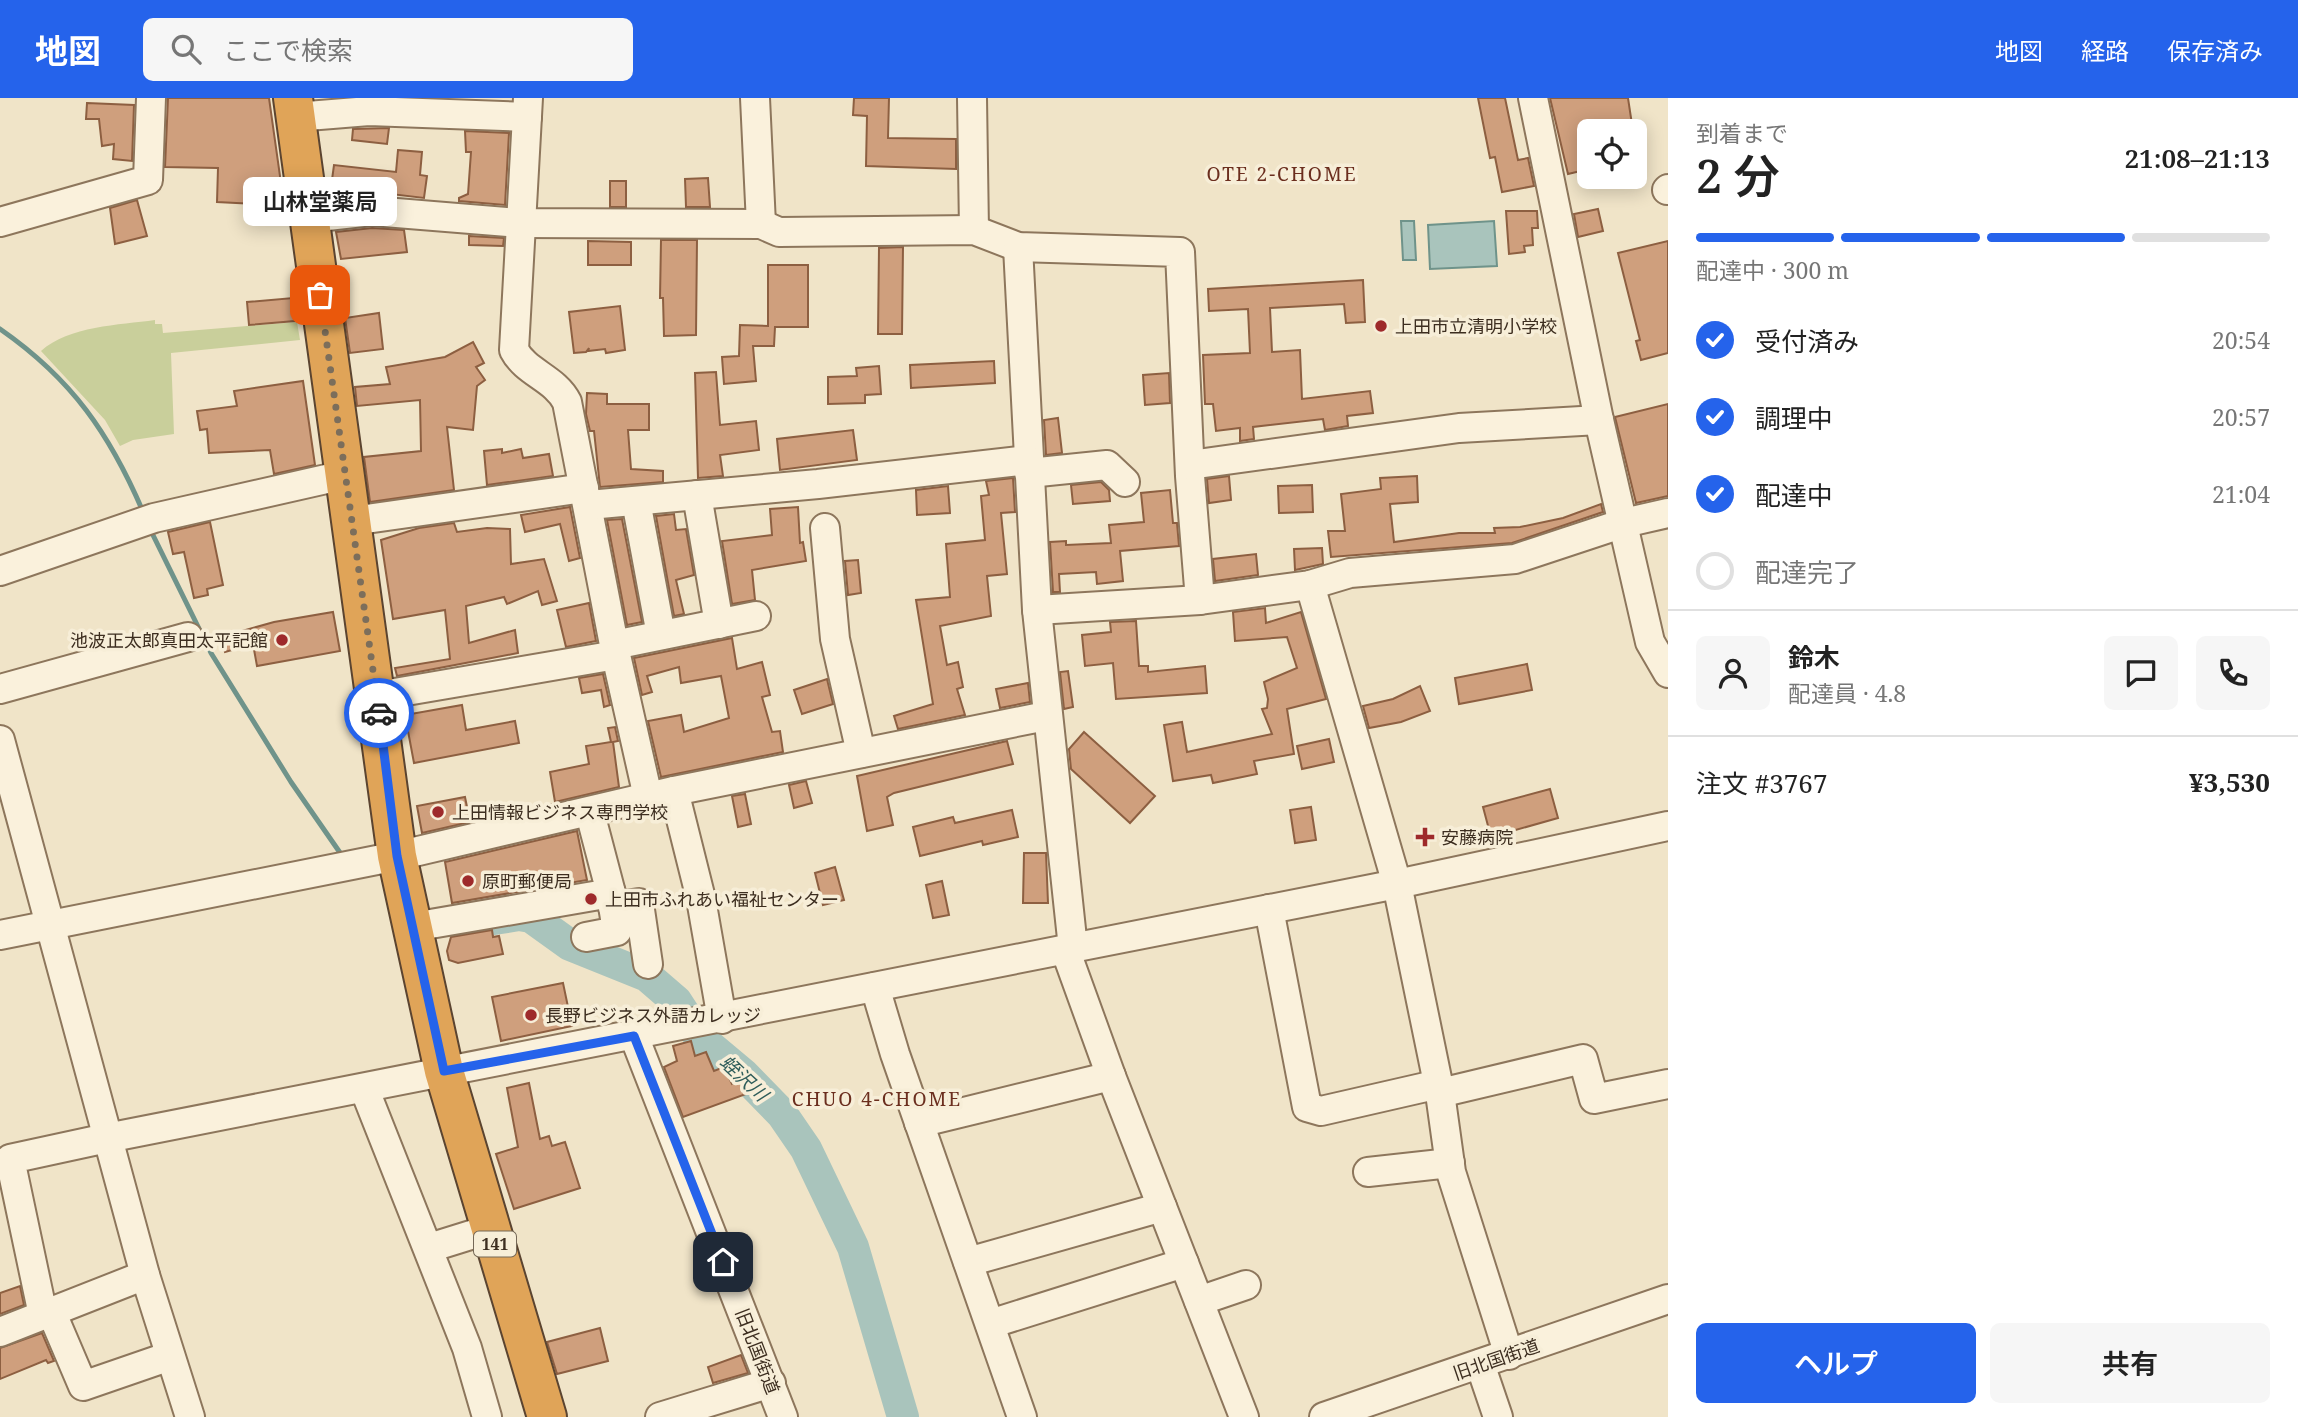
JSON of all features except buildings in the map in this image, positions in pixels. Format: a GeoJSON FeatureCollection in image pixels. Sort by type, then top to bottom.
{"type":"FeatureCollection","features":[{"type":"Feature","properties":{"kind":"highway","name":"141"},"geometry":{"type":"LineString","coordinates":[[294,107],[377,696],[387,858],[413,927],[444,1071],[547,1417]]}},
{"type":"Feature","properties":{"kind":"street"},"geometry":{"type":"LineString","coordinates":[[0,222],[148,180],[151,98]]}},
{"type":"Feature","properties":{"kind":"street"},"geometry":{"type":"LineString","coordinates":[[755,98],[761,224]]}},
{"type":"Feature","properties":{"kind":"street"},"geometry":{"type":"LineString","coordinates":[[972,98],[974,230]]}},
{"type":"Feature","properties":{"kind":"street"},"geometry":{"type":"LineString","coordinates":[[1533,98],[1599,420],[1650,642],[1668,673]]}},
{"type":"Feature","properties":{"kind":"street"},"geometry":{"type":"LineString","coordinates":[[294,107],[369,111],[527,108],[514,350],[519,359],[561,389],[567,402],[615,650],[661,794],[701,899],[704,1022]]}},
{"type":"Feature","properties":{"kind":"street"},"geometry":{"type":"LineString","coordinates":[[309,218],[372,211],[520,223],[761,224],[779,232],[974,230],[1018,247],[1180,251],[1190,465],[1200,600]]}},
{"type":"Feature","properties":{"kind":"street"},"geometry":{"type":"LineString","coordinates":[[1018,247],[1037,610],[1069,949],[1111,1076],[1244,1417]]}},
{"type":"Feature","properties":{"kind":"street"},"geometry":{"type":"LineString","coordinates":[[1190,465],[1459,428],[1599,420]]}},
{"type":"Feature","properties":{"kind":"street"},"geometry":{"type":"LineString","coordinates":[[352,521],[587,496],[636,501],[1028,467],[1107,465],[1125,482]]}},
{"type":"Feature","properties":{"kind":"street"},"geometry":{"type":"LineString","coordinates":[[0,571],[145,521],[344,475]]}},
{"type":"Feature","properties":{"kind":"street"},"geometry":{"type":"LineString","coordinates":[[697,495],[719,624]]}},
{"type":"Feature","properties":{"kind":"street"},"geometry":{"type":"LineString","coordinates":[[636,501],[661,635]]}},
{"type":"Feature","properties":{"kind":"street"},"geometry":{"type":"LineString","coordinates":[[1037,610],[1200,600],[1310,585],[1350,573],[1515,559],[1624,523],[1668,513]]}},
{"type":"Feature","properties":{"kind":"street"},"geometry":{"type":"LineString","coordinates":[[825,528],[835,639],[861,753]]}},
{"type":"Feature","properties":{"kind":"street"},"geometry":{"type":"LineString","coordinates":[[1310,585],[1396,884],[1440,1089],[1450,1163],[1509,1354]]}},
{"type":"Feature","properties":{"kind":"street"},"geometry":{"type":"LineString","coordinates":[[377,696],[615,650],[661,635],[756,616]]}},
{"type":"Feature","properties":{"kind":"street"},"geometry":{"type":"LineString","coordinates":[[0,689],[188,637]]}},
{"type":"Feature","properties":{"kind":"street"},"geometry":{"type":"LineString","coordinates":[[0,936],[387,858],[590,813],[661,794],[1046,716]]}},
{"type":"Feature","properties":{"kind":"street"},"geometry":{"type":"LineString","coordinates":[[0,740],[145,1275],[190,1417]]}},
{"type":"Feature","properties":{"kind":"street"},"geometry":{"type":"LineString","coordinates":[[586,937],[617,931],[590,813]]}},
{"type":"Feature","properties":{"kind":"street"},"geometry":{"type":"LineString","coordinates":[[170,1356],[83,1386],[47,1313],[10,1160],[107,1138],[1396,884],[1668,826]]}},
{"type":"Feature","properties":{"kind":"street"},"geometry":{"type":"LineString","coordinates":[[413,927],[540,906],[612,900],[639,903],[648,964]]}},
{"type":"Feature","properties":{"kind":"street"},"geometry":{"type":"LineString","coordinates":[[1269,909],[1307,1107],[1321,1111],[1583,1059],[1594,1099],[1668,1084]]}},
{"type":"Feature","properties":{"kind":"street"},"geometry":{"type":"LineString","coordinates":[[875,987],[919,1124],[1022,1417]]}},
{"type":"Feature","properties":{"kind":"street","name":"旧北国街道"},"geometry":{"type":"LineString","coordinates":[[634,1036],[783,1417]]}},
{"type":"Feature","properties":{"kind":"street"},"geometry":{"type":"LineString","coordinates":[[919,1124],[1111,1076]]}},
{"type":"Feature","properties":{"kind":"street"},"geometry":{"type":"LineString","coordinates":[[364,1088],[467,1348],[478,1415]]}},
{"type":"Feature","properties":{"kind":"street"},"geometry":{"type":"LineString","coordinates":[[1368,1172],[1450,1163]]}},
{"type":"Feature","properties":{"kind":"street"},"geometry":{"type":"LineString","coordinates":[[968,1262],[1162,1207]]}},
{"type":"Feature","properties":{"kind":"street"},"geometry":{"type":"LineString","coordinates":[[429,1248],[490,1229]]}},
{"type":"Feature","properties":{"kind":"street"},"geometry":{"type":"LineString","coordinates":[[990,1324],[1184,1263]]}},
{"type":"Feature","properties":{"kind":"street"},"geometry":{"type":"LineString","coordinates":[[0,1332],[145,1275]]}},
{"type":"Feature","properties":{"kind":"street"},"geometry":{"type":"LineString","coordinates":[[1199,1301],[1246,1284]]}},
{"type":"Feature","properties":{"kind":"street","name":"旧北国街道"},"geometry":{"type":"LineString","coordinates":[[1324,1417],[1668,1299]]}},
{"type":"Feature","properties":{"kind":"street"},"geometry":{"type":"LineString","coordinates":[[1480,1364],[1498,1417]]}},
{"type":"Feature","properties":{"kind":"street"},"geometry":{"type":"LineString","coordinates":[[660,1417],[771,1383]]}},
{"type":"Feature","properties":{"kind":"green space"},"geometry":{"type":"Polygon","coordinates":[[[155,320],[155,324],[162,324],[163,333],[297,322],[300,340],[171,353],[174,434],[133,440],[120,446],[105,420],[41,351],[66,336],[80,332],[110,325],[155,320]]]}},
{"type":"Feature","properties":{"kind":"water"},"geometry":{"type":"Polygon","coordinates":[[[1401,221],[1414,221],[1416,260],[1403,260],[1401,221]]]}},
{"type":"Feature","properties":{"kind":"water"},"geometry":{"type":"Polygon","coordinates":[[[1494,221],[1497,266],[1430,269],[1428,225],[1494,221]]]}},
{"type":"Feature","properties":{"kind":"waterway"},"geometry":{"type":"LineString","coordinates":[[0,329],[48,368],[86,410],[117,458],[144,514]]}},
{"type":"Feature","properties":{"kind":"waterway"},"geometry":{"type":"LineString","coordinates":[[150,529],[211,653],[291,782],[343,857]]}},
{"type":"Feature","properties":{"kind":"waterway","name":"蛭沢川"},"geometry":{"type":"LineString","coordinates":[[494,919],[519,915],[531,917],[570,945],[647,976],[676,1001],[700,1038],[743,1074],[782,1114],[806,1149],[853,1247],[903,1417]]}},
{"type":"Feature","properties":{"kind":"way so far"},"geometry":{"type":"LineString","coordinates":[[320,295],[379,713]]}},
{"type":"Feature","properties":{"kind":"place","name":"山林堂薬局"},"geometry":{"type":"Point","coordinates":[320,295]}},
{"type":"Feature","properties":{"kind":"place","name":"上田市立清明小学校"},"geometry":{"type":"Point","coordinates":[1381,326]}},
{"type":"Feature","properties":{"kind":"place","name":"池波正太郎真田太平記館"},"geometry":{"type":"Point","coordinates":[282,640]}},
{"type":"Feature","properties":{"kind":"place","name":"上田情報ビジネス専門学校"},"geometry":{"type":"Point","coordinates":[438,812]}},
{"type":"Feature","properties":{"kind":"place","name":"安藤病院"},"geometry":{"type":"Point","coordinates":[1425,837]}},
{"type":"Feature","properties":{"kind":"place","name":"原町郵便局"},"geometry":{"type":"Point","coordinates":[468,881]}},
{"type":"Feature","properties":{"kind":"place","name":"上田市ふれあい福祉センター"},"geometry":{"type":"Point","coordinates":[591,899]}},
{"type":"Feature","properties":{"kind":"place","name":"長野ビジネス外語カレッジ"},"geometry":{"type":"Point","coordinates":[531,1015]}},
{"type":"Feature","properties":{"kind":"district","name":"OTE 2-CHOME"},"geometry":{"type":"Point","coordinates":[1282,174]}},
{"type":"Feature","properties":{"kind":"district","name":"CHUO 4-CHOME"},"geometry":{"type":"Point","coordinates":[877,1099]}},
{"type":"Feature","properties":{"kind":"route"},"geometry":{"type":"LineString","coordinates":[[379,713],[397,856],[444,1071],[634,1036],[723,1262]]}}]}
